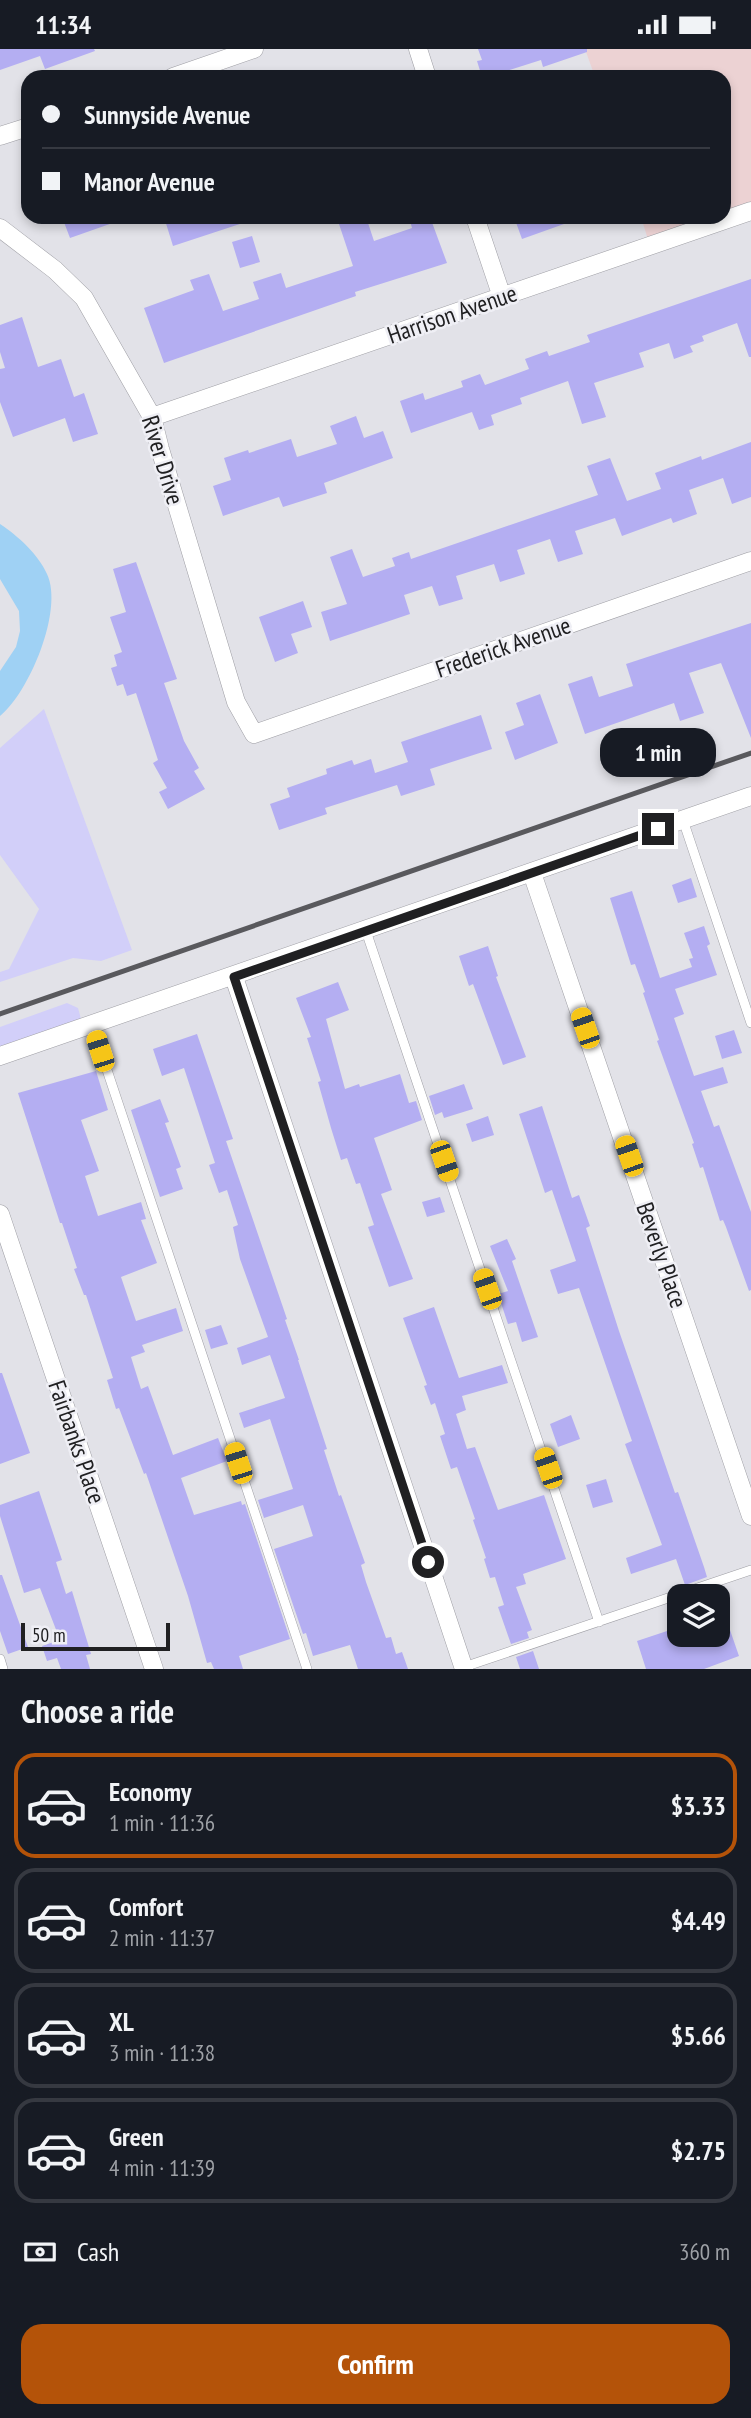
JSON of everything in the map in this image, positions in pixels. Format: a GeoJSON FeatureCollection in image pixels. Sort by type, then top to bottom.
{"type":"FeatureCollection","features":[{"type":"Feature","properties":{"kind":"street"},"geometry":{"type":"LineString","coordinates":[[193,70],[254,49]]}},
{"type":"Feature","properties":{"kind":"street"},"geometry":{"type":"LineString","coordinates":[[418,49],[425,70]]}},
{"type":"Feature","properties":{"kind":"street"},"geometry":{"type":"LineString","coordinates":[[0,136],[21,129]]}},
{"type":"Feature","properties":{"kind":"street","name":"Harrison Avenue"},"geometry":{"type":"LineString","coordinates":[[731,218],[751,211]]}},
{"type":"Feature","properties":{"kind":"street"},"geometry":{"type":"LineString","coordinates":[[477,224],[502,297]]}},
{"type":"Feature","properties":{"kind":"street","name":"Harrison Avenue"},"geometry":{"type":"LineString","coordinates":[[152,417],[713,224]]}},
{"type":"Feature","properties":{"kind":"street","name":"River Drive"},"geometry":{"type":"LineString","coordinates":[[0,228],[55,270],[84,298],[152,417],[236,702],[254,734]]}},
{"type":"Feature","properties":{"kind":"street","name":"Frederick Avenue"},"geometry":{"type":"LineString","coordinates":[[254,734],[751,561]]}},
{"type":"Feature","properties":{"kind":"street"},"geometry":{"type":"LineString","coordinates":[[0,1056],[751,796]]}},
{"type":"Feature","properties":{"kind":"street","name":"Beverly Place"},"geometry":{"type":"LineString","coordinates":[[533,873],[751,1517]]}},
{"type":"Feature","properties":{"kind":"street"},"geometry":{"type":"LineString","coordinates":[[234,977],[462,1669]]}},
{"type":"Feature","properties":{"kind":"street","name":"Fairbanks Place"},"geometry":{"type":"LineString","coordinates":[[0,1214],[154,1669]]}},
{"type":"Feature","properties":{"kind":"lane"},"geometry":{"type":"LineString","coordinates":[[683,820],[751,1023]]}},
{"type":"Feature","properties":{"kind":"lane"},"geometry":{"type":"LineString","coordinates":[[366,931],[599,1622]]}},
{"type":"Feature","properties":{"kind":"lane"},"geometry":{"type":"LineString","coordinates":[[92,1025],[307,1669]]}},
{"type":"Feature","properties":{"kind":"lane"},"geometry":{"type":"LineString","coordinates":[[462,1669],[751,1570]]}},
{"type":"Feature","properties":{"kind":"lane"},"geometry":{"type":"LineString","coordinates":[[0,1659],[4,1669]]}},
{"type":"Feature","properties":{"kind":"shaded area"},"geometry":{"type":"Polygon","coordinates":[[[585,49],[751,49],[751,211],[731,218],[731,70],[592,70],[585,49]]]}},
{"type":"Feature","properties":{"kind":"shaded area"},"geometry":{"type":"Polygon","coordinates":[[[643,224],[713,224],[650,246],[643,224]]]}},
{"type":"Feature","properties":{"kind":"shaded area"},"geometry":{"type":"Polygon","coordinates":[[[0,524],[38,559],[47,574],[51,589],[51,608],[41,650],[32,670],[11,705],[0,716],[0,671],[16,647],[20,631],[19,611],[0,579],[0,524]]]}},
{"type":"Feature","properties":{"kind":"shaded area"},"geometry":{"type":"Polygon","coordinates":[[[44,709],[132,950],[101,961],[73,958],[0,982],[0,972],[9,969],[39,909],[0,855],[0,748],[44,709]]]}},
{"type":"Feature","properties":{"kind":"shaded area"},"geometry":{"type":"Polygon","coordinates":[[[67,1003],[78,1008],[81,1019],[0,1047],[0,1027],[67,1003]]]}},
{"type":"Feature","properties":{"kind":"building"},"geometry":{"type":"Polygon","coordinates":[[[0,49],[95,51],[45,69],[40,56],[0,70],[0,49]]]}},
{"type":"Feature","properties":{"kind":"building"},"geometry":{"type":"Polygon","coordinates":[[[478,49],[587,49],[587,52],[543,67],[541,60],[510,70],[480,70],[477,61],[482,60],[478,49]]]}},
{"type":"Feature","properties":{"kind":"building"},"geometry":{"type":"Polygon","coordinates":[[[65,224],[110,224],[70,238],[65,224]]]}},
{"type":"Feature","properties":{"kind":"building"},"geometry":{"type":"Polygon","coordinates":[[[166,224],[240,224],[173,246],[166,224]]]}},
{"type":"Feature","properties":{"kind":"building"},"geometry":{"type":"Polygon","coordinates":[[[339,224],[368,224],[374,241],[412,228],[411,224],[433,224],[447,263],[355,292],[356,296],[164,363],[144,308],[194,290],[190,280],[209,274],[223,311],[259,299],[253,282],[281,273],[286,288],[353,266],[339,224]]]}},
{"type":"Feature","properties":{"kind":"building"},"geometry":{"type":"Polygon","coordinates":[[[517,224],[564,224],[522,239],[517,224]]]}},
{"type":"Feature","properties":{"kind":"building"},"geometry":{"type":"Polygon","coordinates":[[[252,236],[260,262],[240,268],[232,242],[252,236]]]}},
{"type":"Feature","properties":{"kind":"building"},"geometry":{"type":"Polygon","coordinates":[[[751,279],[751,357],[737,323],[702,336],[704,341],[690,346],[693,352],[674,359],[669,343],[639,353],[644,367],[594,383],[606,417],[582,424],[568,381],[520,398],[522,404],[491,415],[494,425],[479,430],[472,412],[411,433],[400,401],[423,393],[425,400],[463,387],[461,381],[480,374],[485,385],[529,369],[525,359],[547,351],[549,356],[590,342],[587,335],[751,279]]]}},
{"type":"Feature","properties":{"kind":"building"},"geometry":{"type":"Polygon","coordinates":[[[22,317],[38,367],[61,359],[74,397],[84,393],[98,434],[73,442],[65,418],[13,437],[0,402],[0,369],[5,368],[0,352],[0,325],[22,317]]]}},
{"type":"Feature","properties":{"kind":"building"},"geometry":{"type":"Polygon","coordinates":[[[356,416],[364,438],[383,431],[393,458],[324,483],[327,493],[283,507],[279,497],[223,516],[213,486],[231,480],[224,458],[291,439],[297,457],[337,444],[330,426],[356,416]]]}},
{"type":"Feature","properties":{"kind":"building"},"geometry":{"type":"Polygon","coordinates":[[[751,442],[751,497],[732,504],[723,478],[689,490],[697,514],[673,523],[671,518],[622,536],[615,518],[575,531],[583,554],[558,562],[550,539],[517,550],[525,574],[500,582],[494,564],[456,576],[463,599],[439,606],[432,586],[404,595],[410,614],[330,641],[321,612],[347,604],[330,557],[352,549],[363,577],[395,566],[392,558],[409,552],[411,559],[598,495],[587,466],[610,458],[627,501],[661,489],[655,473],[751,442]]]}},
{"type":"Feature","properties":{"kind":"building"},"geometry":{"type":"Polygon","coordinates":[[[136,562],[177,679],[164,683],[184,741],[199,768],[194,771],[205,789],[168,809],[159,792],[167,788],[153,763],[158,760],[136,693],[127,696],[123,684],[117,686],[111,668],[117,666],[114,655],[122,652],[110,617],[126,612],[113,569],[136,562]]]}},
{"type":"Feature","properties":{"kind":"building"},"geometry":{"type":"Polygon","coordinates":[[[303,601],[312,627],[291,634],[298,653],[275,662],[259,617],[303,601]]]}},
{"type":"Feature","properties":{"kind":"building"},"geometry":{"type":"Polygon","coordinates":[[[751,623],[751,738],[721,663],[689,673],[704,713],[680,721],[674,703],[585,734],[568,684],[592,676],[599,697],[633,686],[626,664],[751,623]]]}},
{"type":"Feature","properties":{"kind":"building"},"geometry":{"type":"Polygon","coordinates":[[[540,694],[558,743],[515,760],[505,732],[524,725],[516,703],[540,694]]]}},
{"type":"Feature","properties":{"kind":"building"},"geometry":{"type":"Polygon","coordinates":[[[481,715],[492,749],[430,769],[435,785],[401,796],[397,785],[325,808],[327,814],[279,830],[270,804],[290,797],[287,788],[327,774],[326,769],[352,760],[354,765],[371,759],[375,773],[408,762],[401,742],[481,715]]]}},
{"type":"Feature","properties":{"kind":"building"},"geometry":{"type":"Polygon","coordinates":[[[691,878],[697,897],[678,903],[672,885],[691,878]]]}},
{"type":"Feature","properties":{"kind":"building"},"geometry":{"type":"Polygon","coordinates":[[[632,891],[660,978],[692,967],[689,959],[693,958],[684,933],[704,926],[710,944],[707,946],[717,975],[675,989],[684,1014],[674,1018],[694,1076],[723,1067],[728,1083],[701,1091],[714,1127],[719,1125],[751,1212],[749,1291],[726,1227],[723,1220],[720,1221],[703,1167],[700,1168],[692,1144],[694,1143],[657,1041],[659,1040],[643,993],[645,992],[635,964],[631,965],[610,898],[632,891]]]}},
{"type":"Feature","properties":{"kind":"building"},"geometry":{"type":"Polygon","coordinates":[[[488,946],[498,976],[496,977],[526,1057],[503,1065],[473,984],[469,986],[459,956],[488,946]]]}},
{"type":"Feature","properties":{"kind":"building"},"geometry":{"type":"Polygon","coordinates":[[[338,982],[349,1010],[326,1019],[345,1089],[400,1074],[409,1103],[416,1101],[422,1120],[374,1138],[392,1190],[381,1194],[413,1279],[389,1287],[368,1227],[374,1225],[360,1183],[356,1184],[347,1158],[341,1160],[307,1038],[311,1037],[296,998],[338,982]]]}},
{"type":"Feature","properties":{"kind":"building"},"geometry":{"type":"Polygon","coordinates":[[[734,1030],[742,1053],[722,1059],[715,1036],[734,1030]]]}},
{"type":"Feature","properties":{"kind":"building"},"geometry":{"type":"Polygon","coordinates":[[[197,1034],[233,1139],[226,1141],[287,1319],[285,1320],[327,1449],[324,1450],[365,1563],[361,1565],[366,1582],[386,1638],[391,1637],[396,1654],[402,1652],[408,1669],[358,1669],[350,1645],[313,1656],[274,1549],[313,1536],[303,1505],[264,1518],[258,1500],[293,1489],[270,1419],[244,1428],[239,1413],[285,1398],[270,1355],[242,1365],[237,1348],[268,1337],[240,1259],[233,1227],[238,1225],[227,1190],[219,1193],[209,1165],[215,1163],[184,1068],[162,1076],[153,1049],[197,1034]]]}},
{"type":"Feature","properties":{"kind":"building"},"geometry":{"type":"Polygon","coordinates":[[[96,1071],[108,1110],[81,1120],[99,1171],[85,1176],[98,1216],[141,1202],[146,1219],[141,1220],[157,1263],[121,1277],[136,1321],[176,1308],[183,1331],[142,1345],[145,1352],[131,1357],[141,1389],[148,1386],[173,1455],[218,1438],[227,1461],[181,1478],[194,1515],[241,1501],[242,1505],[245,1504],[290,1639],[239,1656],[243,1669],[214,1669],[211,1662],[207,1663],[188,1596],[146,1473],[144,1474],[119,1408],[116,1409],[107,1380],[113,1378],[86,1295],[74,1269],[77,1268],[18,1093],[96,1071]]]}},
{"type":"Feature","properties":{"kind":"building"},"geometry":{"type":"Polygon","coordinates":[[[464,1084],[473,1109],[444,1118],[442,1112],[435,1115],[429,1096],[464,1084]]]}},
{"type":"Feature","properties":{"kind":"building"},"geometry":{"type":"Polygon","coordinates":[[[160,1099],[169,1122],[165,1123],[181,1167],[176,1169],[183,1189],[160,1197],[131,1110],[160,1099]]]}},
{"type":"Feature","properties":{"kind":"building"},"geometry":{"type":"Polygon","coordinates":[[[542,1106],[572,1198],[579,1195],[590,1226],[586,1228],[619,1331],[707,1577],[685,1584],[676,1559],[631,1574],[626,1558],[662,1545],[625,1444],[632,1441],[579,1288],[558,1294],[550,1270],[576,1261],[552,1190],[545,1193],[519,1114],[542,1106]]]}},
{"type":"Feature","properties":{"kind":"building"},"geometry":{"type":"Polygon","coordinates":[[[488,1116],[494,1135],[472,1142],[466,1124],[488,1116]]]}},
{"type":"Feature","properties":{"kind":"building"},"geometry":{"type":"Polygon","coordinates":[[[440,1197],[445,1212],[427,1217],[422,1202],[440,1197]]]}},
{"type":"Feature","properties":{"kind":"building"},"geometry":{"type":"Polygon","coordinates":[[[507,1239],[516,1259],[512,1261],[538,1337],[522,1342],[516,1322],[508,1324],[498,1294],[508,1291],[490,1246],[507,1239]]]}},
{"type":"Feature","properties":{"kind":"building"},"geometry":{"type":"Polygon","coordinates":[[[434,1307],[459,1378],[502,1365],[508,1383],[462,1396],[466,1410],[456,1414],[467,1449],[475,1447],[498,1510],[544,1495],[566,1559],[523,1574],[526,1584],[516,1587],[532,1630],[527,1632],[529,1638],[511,1644],[498,1607],[504,1605],[495,1577],[490,1578],[473,1520],[475,1519],[457,1467],[451,1469],[440,1436],[445,1434],[435,1403],[431,1405],[424,1386],[427,1385],[403,1318],[434,1307]]]}},
{"type":"Feature","properties":{"kind":"building"},"geometry":{"type":"Polygon","coordinates":[[[221,1325],[228,1344],[211,1349],[205,1330],[221,1325]]]}},
{"type":"Feature","properties":{"kind":"building"},"geometry":{"type":"Polygon","coordinates":[[[0,1373],[30,1453],[0,1464],[0,1373]]]}},
{"type":"Feature","properties":{"kind":"building"},"geometry":{"type":"Polygon","coordinates":[[[571,1415],[580,1439],[558,1447],[550,1424],[571,1415]]]}},
{"type":"Feature","properties":{"kind":"building"},"geometry":{"type":"Polygon","coordinates":[[[606,1479],[613,1502],[593,1508],[586,1485],[606,1479]]]}},
{"type":"Feature","properties":{"kind":"building"},"geometry":{"type":"Polygon","coordinates":[[[39,1491],[62,1560],[56,1562],[66,1594],[72,1591],[91,1654],[86,1655],[90,1669],[61,1669],[57,1658],[47,1661],[42,1646],[60,1640],[40,1588],[24,1593],[0,1516],[0,1505],[39,1491]]]}},
{"type":"Feature","properties":{"kind":"building"},"geometry":{"type":"Polygon","coordinates":[[[0,1575],[28,1647],[8,1654],[0,1631],[0,1575]]]}},
{"type":"Feature","properties":{"kind":"building"},"geometry":{"type":"Polygon","coordinates":[[[730,1630],[739,1656],[704,1669],[646,1669],[637,1641],[667,1631],[667,1647],[730,1647],[730,1630]]]}},
{"type":"Feature","properties":{"kind":"building"},"geometry":{"type":"Polygon","coordinates":[[[533,1651],[539,1669],[520,1669],[516,1657],[533,1651]]]}},
{"type":"Feature","properties":{"kind":"railway"},"geometry":{"type":"LineString","coordinates":[[0,1014],[751,753]]}},
{"type":"Feature","properties":{"kind":"route"},"geometry":{"type":"LineString","coordinates":[[428,1562],[234,977],[658,829]]}}]}
